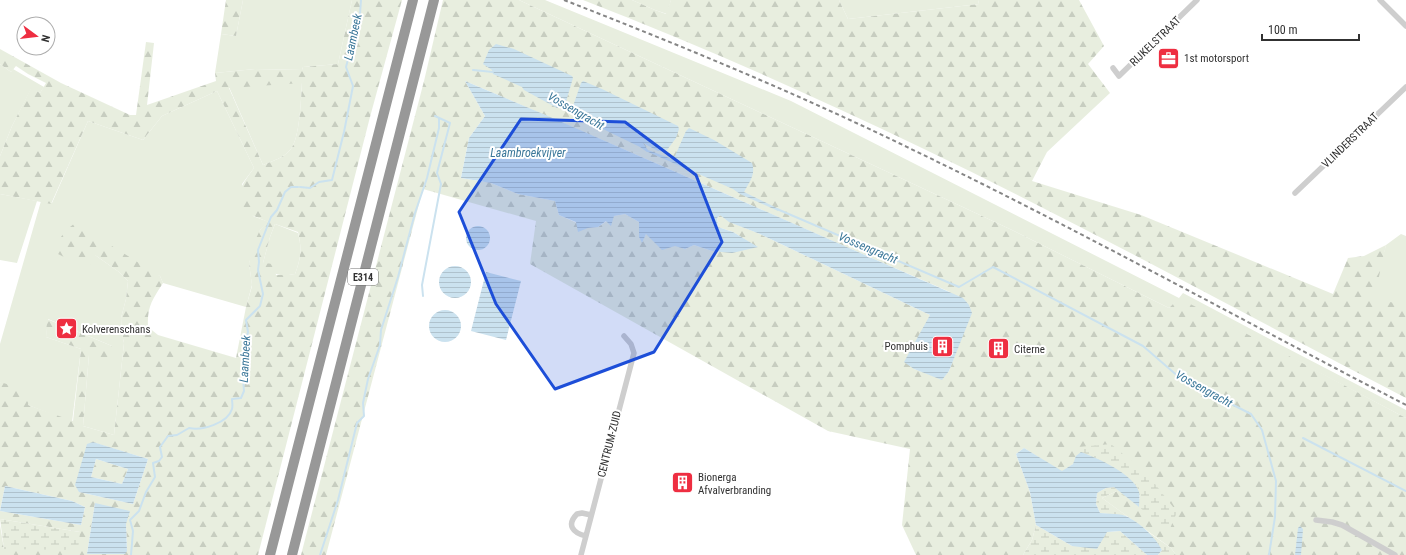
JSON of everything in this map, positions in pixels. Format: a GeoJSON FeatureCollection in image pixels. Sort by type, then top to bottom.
{"type":"FeatureCollection","features":[{"type":"Feature","properties":{"kind":"highway","name":"E314"},"geometry":{"type":"LineString","coordinates":[[270,555],[413,0]]}},
{"type":"Feature","properties":{"kind":"highway","name":"E314"},"geometry":{"type":"LineString","coordinates":[[292,555],[434,0]]}},
{"type":"Feature","properties":{"kind":"street","name":"RIJKELSTRAAT"},"geometry":{"type":"LineString","coordinates":[[1112,68],[1119,76],[1197,0]]}},
{"type":"Feature","properties":{"kind":"street"},"geometry":{"type":"LineString","coordinates":[[1380,0],[1406,26]]}},
{"type":"Feature","properties":{"kind":"street","name":"VLINDERSTRAAT"},"geometry":{"type":"LineString","coordinates":[[1295,193],[1406,87]]}},
{"type":"Feature","properties":{"kind":"street","name":"CENTRUM-ZUID"},"geometry":{"type":"LineString","coordinates":[[581,555],[634,353],[631,344],[624,336]]}},
{"type":"Feature","properties":{"kind":"street"},"geometry":{"type":"LineString","coordinates":[[586,536],[575,532],[572,528],[572,522],[577,514],[582,513],[591,515]]}},
{"type":"Feature","properties":{"kind":"street"},"geometry":{"type":"LineString","coordinates":[[1316,520],[1342,525],[1395,555]]}},
{"type":"Feature","properties":{"kind":"highlighted area"},"geometry":{"type":"Polygon","coordinates":[[[521,119],[625,122],[696,175],[722,242],[654,352],[555,389],[496,304],[459,212],[521,119]]]}},
{"type":"Feature","properties":{"kind":"green space"},"geometry":{"type":"Polygon","coordinates":[[[226,0],[243,0],[236,36],[221,34],[226,0]]]}},
{"type":"Feature","properties":{"kind":"green space"},"geometry":{"type":"Polygon","coordinates":[[[243,0],[352,0],[338,64],[303,67],[302,70],[255,69],[215,73],[221,34],[236,36],[243,0]]]}},
{"type":"Feature","properties":{"kind":"green space"},"geometry":{"type":"Polygon","coordinates":[[[352,0],[402,0],[370,117],[258,555],[0,555],[0,525],[4,549],[80,532],[0,519],[0,511],[81,525],[85,507],[72,501],[5,486],[0,510],[0,382],[30,391],[28,405],[73,421],[81,349],[46,337],[47,319],[112,346],[111,360],[89,355],[83,426],[114,435],[124,343],[121,318],[126,299],[128,281],[119,272],[95,255],[90,265],[78,264],[58,254],[55,246],[65,231],[75,223],[160,276],[163,283],[151,304],[148,314],[148,327],[158,335],[236,358],[246,307],[252,286],[249,263],[253,245],[260,230],[268,222],[242,211],[240,197],[243,183],[254,168],[217,91],[162,116],[143,140],[88,121],[51,204],[0,194],[0,156],[12,126],[31,88],[40,93],[46,83],[16,66],[11,72],[0,64],[0,49],[61,83],[130,115],[136,115],[146,42],[154,43],[147,105],[216,81],[215,73],[255,69],[302,70],[303,67],[338,64],[352,0]],[[302,83],[229,88],[263,165],[278,159],[287,153],[293,145],[298,128],[302,83]],[[275,224],[263,263],[274,264],[276,275],[295,274],[299,263],[300,253],[298,232],[275,224]],[[92,442],[79,492],[133,504],[148,459],[92,442]],[[95,503],[87,554],[127,551],[126,524],[95,503]]]}},
{"type":"Feature","properties":{"kind":"green space"},"geometry":{"type":"Polygon","coordinates":[[[443,0],[519,0],[1012,230],[1169,308],[1179,298],[1406,418],[1406,555],[1176,555],[1171,548],[1102,498],[1117,491],[1176,512],[1073,464],[1062,472],[1024,448],[1016,454],[1030,492],[1036,525],[1032,540],[1023,555],[916,555],[902,525],[910,449],[828,431],[530,264],[536,221],[423,189],[326,555],[301,555],[424,81],[443,0]],[[465,81],[485,116],[469,138],[461,178],[491,183],[518,194],[555,201],[559,215],[588,228],[598,227],[614,216],[625,214],[639,222],[639,237],[642,242],[646,234],[685,249],[694,245],[712,251],[757,247],[733,232],[718,227],[717,218],[720,215],[730,222],[760,234],[930,315],[914,369],[942,379],[949,371],[964,331],[950,292],[465,81]]]}},
{"type":"Feature","properties":{"kind":"green space"},"geometry":{"type":"Polygon","coordinates":[[[519,0],[545,0],[791,101],[1179,298],[1183,293],[1406,410],[1406,418],[1179,299],[1169,308],[1012,230],[519,0]]]}},
{"type":"Feature","properties":{"kind":"green space"},"geometry":{"type":"Polygon","coordinates":[[[583,0],[632,0],[666,14],[671,0],[839,0],[848,19],[979,4],[978,0],[1079,0],[1104,46],[1088,64],[1110,93],[1047,152],[1032,181],[1141,215],[1333,294],[1348,258],[1364,256],[1386,245],[1374,299],[1406,305],[1406,398],[1046,209],[924,149],[755,71],[583,0]]]}},
{"type":"Feature","properties":{"kind":"green space"},"geometry":{"type":"Polygon","coordinates":[[[632,0],[671,0],[667,14],[632,0]]]}},
{"type":"Feature","properties":{"kind":"green space"},"geometry":{"type":"Polygon","coordinates":[[[839,0],[978,0],[979,4],[848,19],[839,0]]]}},
{"type":"Feature","properties":{"kind":"green space"},"geometry":{"type":"Polygon","coordinates":[[[0,64],[11,72],[13,69],[44,87],[40,93],[31,89],[12,126],[0,156],[0,64]]]}},
{"type":"Feature","properties":{"kind":"green space"},"geometry":{"type":"Polygon","coordinates":[[[302,82],[298,128],[293,145],[290,150],[278,159],[263,165],[229,87],[302,82]]]}},
{"type":"Feature","properties":{"kind":"green space"},"geometry":{"type":"Polygon","coordinates":[[[217,91],[254,168],[242,184],[253,216],[269,222],[260,230],[249,263],[252,285],[246,307],[163,283],[160,276],[95,255],[119,272],[128,281],[126,299],[121,318],[124,343],[114,435],[83,426],[89,355],[112,346],[48,319],[46,337],[81,349],[72,422],[28,405],[0,382],[0,344],[41,201],[52,203],[88,121],[143,140],[162,116],[217,91]]]}},
{"type":"Feature","properties":{"kind":"green space"},"geometry":{"type":"Polygon","coordinates":[[[0,194],[37,201],[17,263],[0,260],[0,194]]]}},
{"type":"Feature","properties":{"kind":"green space"},"geometry":{"type":"Polygon","coordinates":[[[275,224],[298,233],[300,254],[299,263],[295,274],[280,275],[274,273],[263,263],[275,224]]]}},
{"type":"Feature","properties":{"kind":"green space"},"geometry":{"type":"Polygon","coordinates":[[[1401,234],[1406,236],[1406,307],[1371,301],[1386,245],[1401,234]]]}},
{"type":"Feature","properties":{"kind":"green space"},"geometry":{"type":"Polygon","coordinates":[[[1111,444],[1148,475],[1177,512],[1169,531],[1139,507],[1139,492],[1136,485],[1123,473],[1096,458],[1081,452],[1076,456],[1078,447],[1111,444]]]}},
{"type":"Feature","properties":{"kind":"green space"},"geometry":{"type":"Polygon","coordinates":[[[96,459],[128,469],[122,484],[91,477],[96,459]]]}},
{"type":"Feature","properties":{"kind":"green space"},"geometry":{"type":"Polygon","coordinates":[[[1114,487],[1125,495],[1130,501],[1117,491],[1102,498],[1127,516],[1100,513],[1096,504],[1097,493],[1106,488],[1114,487]]]}},
{"type":"Feature","properties":{"kind":"green space"},"geometry":{"type":"Polygon","coordinates":[[[0,519],[80,532],[78,550],[4,549],[0,519]]]}},
{"type":"Feature","properties":{"kind":"green space"},"geometry":{"type":"Polygon","coordinates":[[[1036,525],[1072,546],[1107,532],[1120,531],[1147,555],[1023,555],[1032,540],[1036,525]]]}},
{"type":"Feature","properties":{"kind":"green space"},"geometry":{"type":"Polygon","coordinates":[[[1141,527],[1171,548],[1176,555],[1158,555],[1162,550],[1141,527]]]}},
{"type":"Feature","properties":{"kind":"water"},"geometry":{"type":"Polygon","coordinates":[[[496,44],[514,49],[572,76],[573,78],[565,105],[573,106],[583,81],[678,126],[679,129],[676,138],[667,150],[658,151],[643,143],[648,150],[672,159],[689,128],[714,140],[752,163],[753,175],[744,192],[779,209],[778,211],[740,194],[733,189],[647,152],[640,147],[572,114],[565,108],[557,108],[524,90],[522,87],[493,74],[492,70],[483,64],[489,50],[496,44]]]}},
{"type":"Feature","properties":{"kind":"water","name":"Laambroekvijver"},"geometry":{"type":"Polygon","coordinates":[[[465,81],[963,298],[969,305],[972,313],[949,371],[942,380],[914,369],[904,362],[930,315],[760,234],[729,222],[720,215],[717,218],[718,227],[733,232],[758,247],[732,253],[712,251],[694,245],[685,249],[675,246],[662,250],[646,234],[642,243],[639,237],[639,222],[625,214],[614,216],[611,226],[606,221],[598,227],[588,228],[578,232],[576,222],[559,215],[555,201],[518,194],[491,183],[461,178],[469,138],[485,116],[465,81]]]}},
{"type":"Feature","properties":{"kind":"water"},"geometry":{"type":"Polygon","coordinates":[[[478,226],[486,230],[490,238],[486,246],[478,250],[470,246],[466,238],[470,230],[478,226]]]}},
{"type":"Feature","properties":{"kind":"water"},"geometry":{"type":"Polygon","coordinates":[[[452,266],[458,266],[467,270],[471,282],[467,294],[458,298],[452,298],[443,294],[439,285],[439,279],[443,270],[452,266]]]}},
{"type":"Feature","properties":{"kind":"water"},"geometry":{"type":"Polygon","coordinates":[[[486,272],[521,281],[506,340],[471,331],[486,272]]]}},
{"type":"Feature","properties":{"kind":"water"},"geometry":{"type":"Polygon","coordinates":[[[442,310],[448,310],[457,314],[461,326],[457,338],[448,342],[442,342],[433,338],[429,329],[429,323],[433,314],[442,310]]]}},
{"type":"Feature","properties":{"kind":"water"},"geometry":{"type":"Polygon","coordinates":[[[93,442],[148,459],[133,504],[79,492],[75,485],[87,444],[93,442]],[[96,459],[91,477],[122,484],[128,469],[96,459]]]}},
{"type":"Feature","properties":{"kind":"water"},"geometry":{"type":"Polygon","coordinates":[[[1024,448],[1062,471],[1073,464],[1076,456],[1081,452],[1096,458],[1123,473],[1136,485],[1139,492],[1139,507],[1114,487],[1106,488],[1097,493],[1096,504],[1100,513],[1128,517],[1143,527],[1152,536],[1162,550],[1158,555],[1147,555],[1120,531],[1107,532],[1097,549],[1072,546],[1036,525],[1030,492],[1016,454],[1024,448]]]}},
{"type":"Feature","properties":{"kind":"water"},"geometry":{"type":"Polygon","coordinates":[[[5,486],[72,501],[85,507],[81,525],[0,511],[5,486]]]}},
{"type":"Feature","properties":{"kind":"water"},"geometry":{"type":"Polygon","coordinates":[[[95,503],[130,511],[126,524],[127,551],[125,554],[87,554],[95,503]]]}},
{"type":"Feature","properties":{"kind":"water"},"geometry":{"type":"Polygon","coordinates":[[[1300,526],[1303,529],[1301,555],[1295,555],[1298,528],[1300,526]]]}},
{"type":"Feature","properties":{"kind":"waterway","name":"Laambeek"},"geometry":{"type":"LineString","coordinates":[[300,187],[310,188],[319,182],[332,180],[344,132],[353,86],[346,67],[360,14],[361,0]]}},
{"type":"Feature","properties":{"kind":"waterway","name":"Vossengracht"},"geometry":{"type":"LineString","coordinates":[[473,70],[493,72]]}},
{"type":"Feature","properties":{"kind":"waterway"},"geometry":{"type":"LineString","coordinates":[[423,296],[422,285],[441,184],[437,173],[450,123],[435,116]]}},
{"type":"Feature","properties":{"kind":"waterway"},"geometry":{"type":"LineString","coordinates":[[320,555],[338,500],[357,423],[364,416],[363,403],[368,379],[380,345],[381,330],[398,277],[415,213],[427,178],[439,128],[439,118]]}},
{"type":"Feature","properties":{"kind":"waterway","name":"Laambeek"},"geometry":{"type":"LineString","coordinates":[[131,555],[133,531],[130,520],[139,511],[146,492],[155,477],[153,463],[159,461],[162,457],[160,447],[168,436],[177,435],[189,428],[194,429],[207,427],[220,422],[230,414],[232,399],[241,398],[244,391],[242,366],[246,356],[245,345],[248,332],[246,320],[260,306],[263,294],[258,270],[258,250],[271,217],[277,210],[285,192],[291,187],[298,187]]}},
{"type":"Feature","properties":{"kind":"waterway","name":"Vossengracht"},"geometry":{"type":"LineString","coordinates":[[777,209],[959,287],[993,267],[1143,346],[1180,378],[1251,414],[1262,430],[1276,481],[1275,517],[1269,555]]}},
{"type":"Feature","properties":{"kind":"waterway","name":"Vossengracht"},"geometry":{"type":"LineString","coordinates":[[1303,438],[1406,491]]}},
{"type":"Feature","properties":{"kind":"railway"},"geometry":{"type":"LineString","coordinates":[[564,0],[725,65],[884,136],[1081,234],[1406,405]]}},
{"type":"Feature","properties":{"kind":"place","name":"1st motorsport"},"geometry":{"type":"Point","coordinates":[1168,58]}},
{"type":"Feature","properties":{"kind":"place","name":"Kolverenschans"},"geometry":{"type":"Point","coordinates":[66,329]}},
{"type":"Feature","properties":{"kind":"place","name":"Pomphuis"},"geometry":{"type":"Point","coordinates":[943,346]}},
{"type":"Feature","properties":{"kind":"place","name":"Citerne"},"geometry":{"type":"Point","coordinates":[999,349]}},
{"type":"Feature","properties":{"kind":"place","name":"Bionerga Afvalverbranding"},"geometry":{"type":"Point","coordinates":[682,483]}}]}
